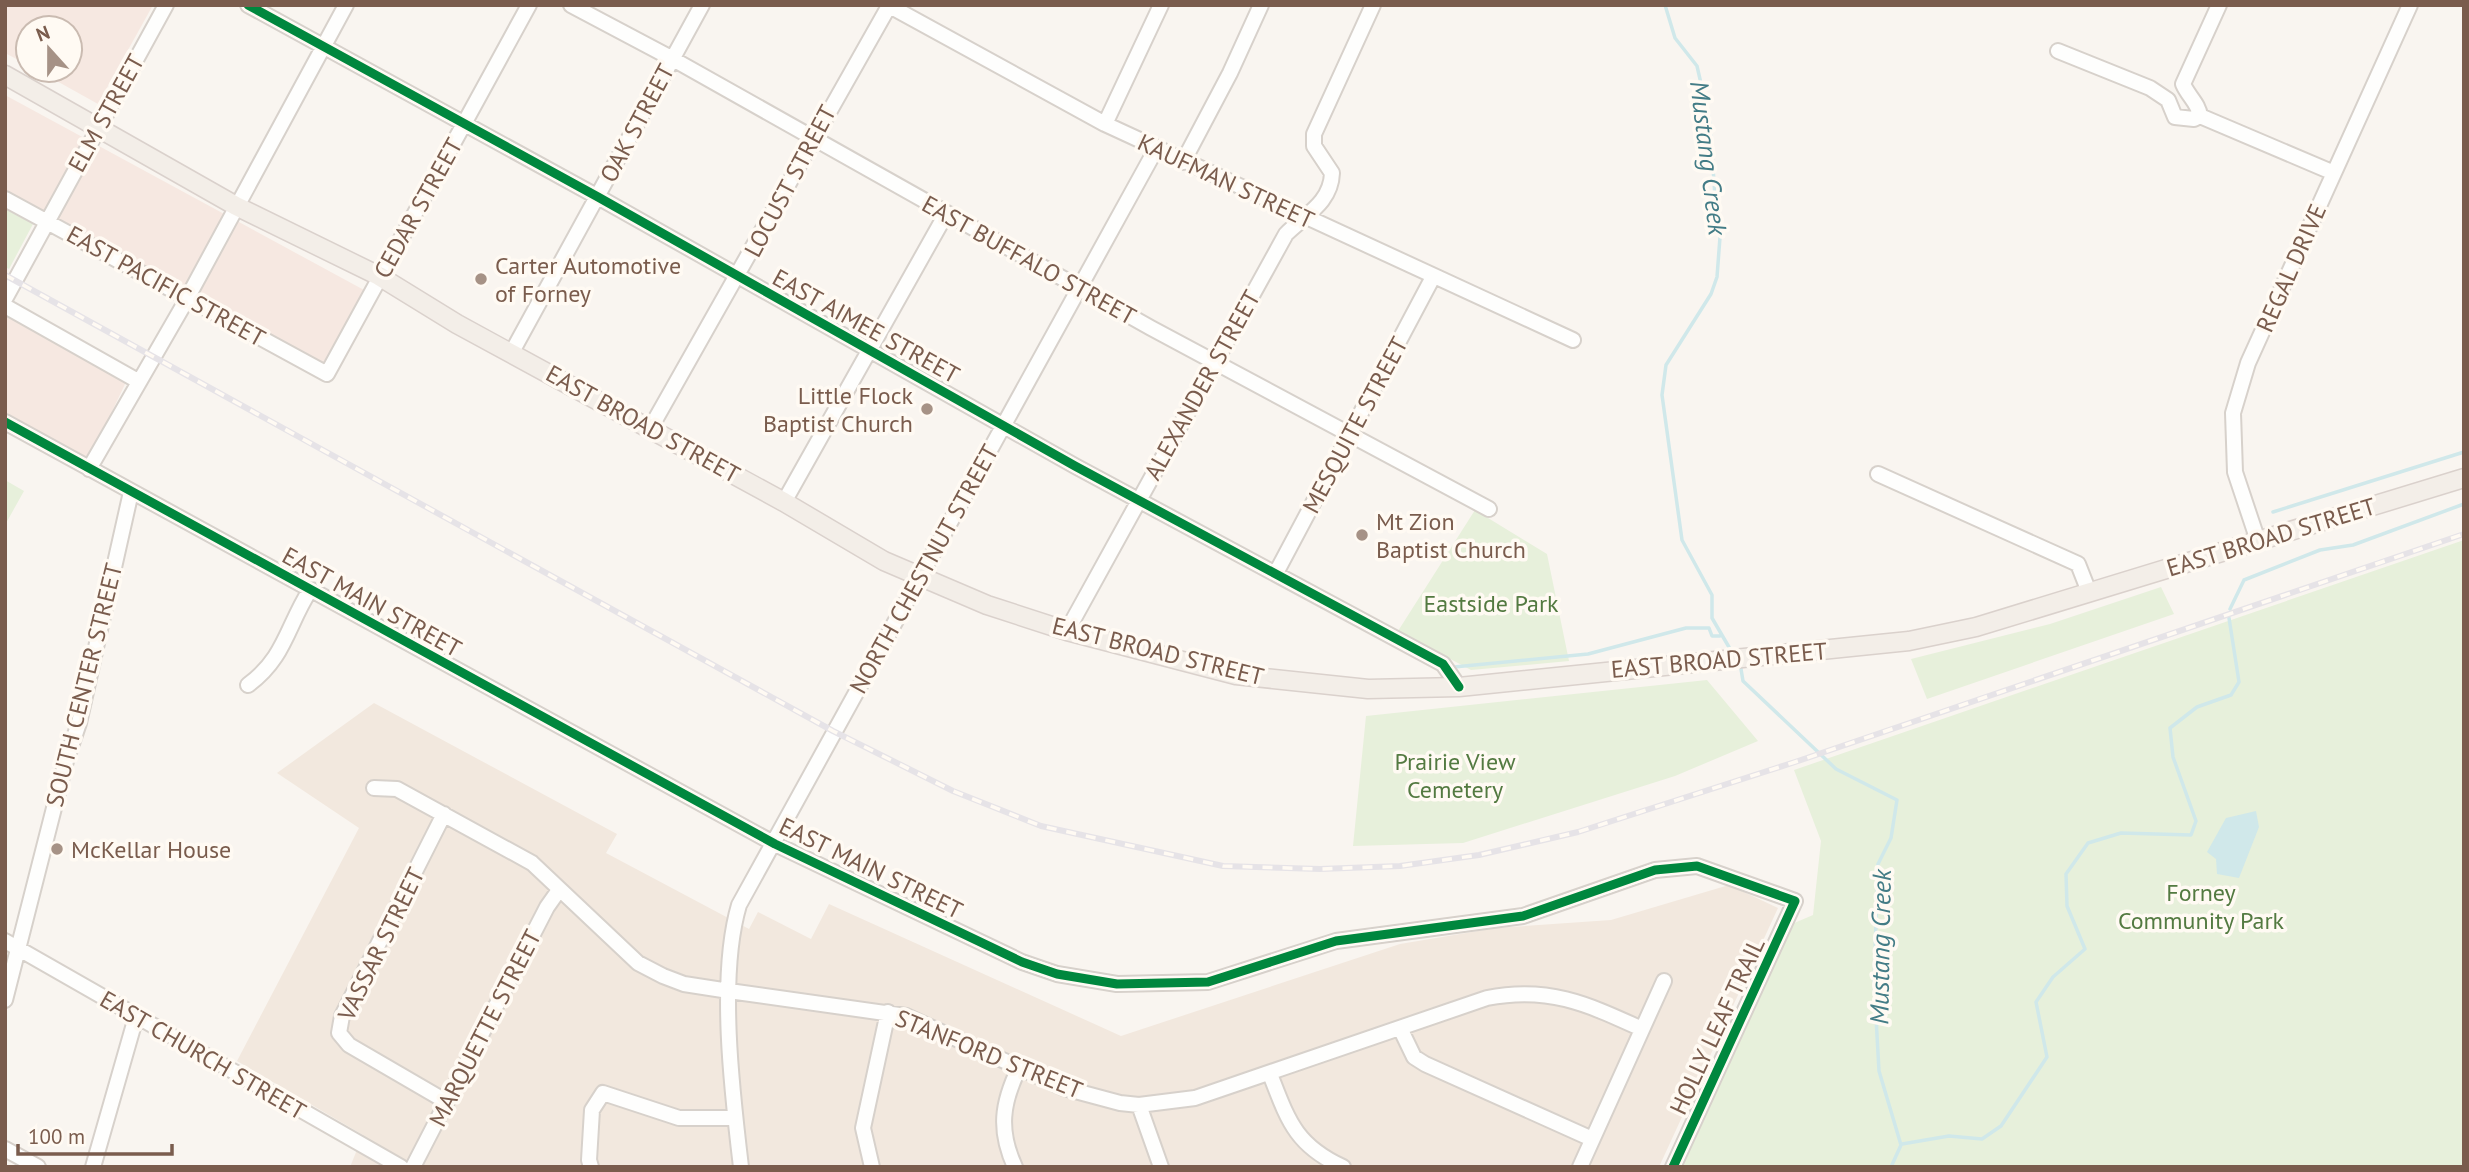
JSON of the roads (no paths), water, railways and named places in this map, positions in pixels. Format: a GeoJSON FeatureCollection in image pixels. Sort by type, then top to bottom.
{"type":"FeatureCollection","features":[{"type":"Feature","properties":{"kind":"main road","name":"EAST BROAD STREET"},"geometry":{"type":"LineString","coordinates":[[5,75],[236,206],[379,276],[457,324],[919,577],[987,606],[1068,631],[1236,675],[1368,689],[1458,687],[1909,641],[1976,627],[2459,480]]}},
{"type":"Feature","properties":{"kind":"street","name":"ELM STREET"},"geometry":{"type":"LineString","coordinates":[[5,299],[97,126],[166,5]]}},
{"type":"Feature","properties":{"kind":"street","name":"EAST AIMEE STREET"},"geometry":{"type":"LineString","coordinates":[[248,5],[598,197],[1139,500],[1443,664],[1458,687]]}},
{"type":"Feature","properties":{"kind":"street"},"geometry":{"type":"LineString","coordinates":[[89,469],[138,381],[176,304],[186,297],[346,5]]}},
{"type":"Feature","properties":{"kind":"street","name":"CEDAR STREET"},"geometry":{"type":"LineString","coordinates":[[327,374],[529,5]]}},
{"type":"Feature","properties":{"kind":"street","name":"EAST BUFFALO STREET"},"geometry":{"type":"LineString","coordinates":[[571,5],[671,58],[1213,362],[1489,509]]}},
{"type":"Feature","properties":{"kind":"street","name":"OAK STREET"},"geometry":{"type":"LineString","coordinates":[[512,352],[702,5]]}},
{"type":"Feature","properties":{"kind":"street"},"geometry":{"type":"LineString","coordinates":[[1105,124],[1161,5]]}},
{"type":"Feature","properties":{"kind":"street"},"geometry":{"type":"LineString","coordinates":[[1183,162],[1230,73],[1261,5]]}},
{"type":"Feature","properties":{"kind":"street","name":"ALEXANDER STREET"},"geometry":{"type":"LineString","coordinates":[[1068,631],[1213,362],[1286,234],[1317,208],[1328,192],[1332,173],[1314,146],[1314,134],[1373,5]]}},
{"type":"Feature","properties":{"kind":"street"},"geometry":{"type":"LineString","coordinates":[[2200,116],[2200,109],[2188,96],[2183,85],[2218,5]]}},
{"type":"Feature","properties":{"kind":"street","name":"REGAL DRIVE"},"geometry":{"type":"LineString","coordinates":[[2258,541],[2235,472],[2233,413],[2248,363],[2410,5]]}},
{"type":"Feature","properties":{"kind":"street","name":"KAUFMAN STREET"},"geometry":{"type":"LineString","coordinates":[[888,6],[1156,149],[1573,340]]}},
{"type":"Feature","properties":{"kind":"street","name":"LOCUST STREET"},"geometry":{"type":"LineString","coordinates":[[650,429],[888,6]]}},
{"type":"Feature","properties":{"kind":"street"},"geometry":{"type":"LineString","coordinates":[[2058,51],[2150,88],[2168,100],[2175,117],[2194,119],[2200,116],[2333,173]]}},
{"type":"Feature","properties":{"kind":"street","name":"NORTH CHESTNUT STREET"},"geometry":{"type":"LineString","coordinates":[[741,1167],[735,1118],[729,992],[732,930],[739,905],[1156,149]]}},
{"type":"Feature","properties":{"kind":"street","name":"EAST PACIFIC STREET"},"geometry":{"type":"LineString","coordinates":[[5,199],[327,374]]}},
{"type":"Feature","properties":{"kind":"street"},"geometry":{"type":"LineString","coordinates":[[783,502],[867,348],[946,214]]}},
{"type":"Feature","properties":{"kind":"street","name":"ELM STREET"},"geometry":{"type":"LineString","coordinates":[[5,284],[36,228],[46,220]]}},
{"type":"Feature","properties":{"kind":"street","name":"MESQUITE STREET"},"geometry":{"type":"LineString","coordinates":[[1276,573],[1433,277]]}},
{"type":"Feature","properties":{"kind":"street"},"geometry":{"type":"LineString","coordinates":[[5,306],[138,381]]}},
{"type":"Feature","properties":{"kind":"street","name":"EAST MAIN STREET"},"geometry":{"type":"LineString","coordinates":[[5,422],[775,844],[1022,962],[1057,974],[1117,984],[1208,982],[1336,941],[1523,916],[1655,870],[1697,866],[1795,901]]}},
{"type":"Feature","properties":{"kind":"street"},"geometry":{"type":"LineString","coordinates":[[1878,474],[2078,564],[2089,592]]}},
{"type":"Feature","properties":{"kind":"street","name":"SOUTH CENTER STREET"},"geometry":{"type":"LineString","coordinates":[[5,1000],[12,945],[79,723],[131,492]]}},
{"type":"Feature","properties":{"kind":"street"},"geometry":{"type":"LineString","coordinates":[[248,685],[262,675],[280,653],[294,614],[310,590]]}},
{"type":"Feature","properties":{"kind":"street","name":"STANFORD STREET"},"geometry":{"type":"LineString","coordinates":[[374,788],[397,789],[532,863],[638,963],[684,984],[888,1012],[927,1023],[1063,1088],[1139,1105],[1195,1098],[1487,998],[1533,993],[1563,996],[1642,1029]]}},
{"type":"Feature","properties":{"kind":"street","name":"VASSAR STREET"},"geometry":{"type":"LineString","coordinates":[[444,814],[342,1016],[339,1032],[349,1045],[447,1102]]}},
{"type":"Feature","properties":{"kind":"street","name":"MARQUETTE STREET"},"geometry":{"type":"LineString","coordinates":[[413,1167],[547,907],[559,890]]}},
{"type":"Feature","properties":{"kind":"street","name":"HOLLY LEAF TRAIL"},"geometry":{"type":"LineString","coordinates":[[1673,1167],[1795,901]]}},
{"type":"Feature","properties":{"kind":"street","name":"EAST CHURCH STREET"},"geometry":{"type":"LineString","coordinates":[[12,945],[401,1167]]}},
{"type":"Feature","properties":{"kind":"street"},"geometry":{"type":"LineString","coordinates":[[1580,1167],[1664,981]]}},
{"type":"Feature","properties":{"kind":"street"},"geometry":{"type":"LineString","coordinates":[[872,1167],[863,1128],[888,1012]]}},
{"type":"Feature","properties":{"kind":"street"},"geometry":{"type":"LineString","coordinates":[[93,1167],[136,1017]]}},
{"type":"Feature","properties":{"kind":"street"},"geometry":{"type":"LineString","coordinates":[[1400,1028],[1415,1056],[1424,1064],[1592,1139]]}},
{"type":"Feature","properties":{"kind":"street"},"geometry":{"type":"LineString","coordinates":[[1015,1167],[1002,1129],[1008,1091],[1019,1068]]}},
{"type":"Feature","properties":{"kind":"street"},"geometry":{"type":"LineString","coordinates":[[1270,1073],[1288,1119],[1302,1143],[1321,1157],[1343,1167]]}},
{"type":"Feature","properties":{"kind":"street"},"geometry":{"type":"LineString","coordinates":[[591,1167],[589,1160],[592,1110],[603,1093],[679,1118],[735,1118]]}},
{"type":"Feature","properties":{"kind":"street"},"geometry":{"type":"LineString","coordinates":[[1139,1105],[1161,1167]]}},
{"type":"Feature","properties":{"kind":"street"},"geometry":{"type":"LineString","coordinates":[[5,1149],[38,1167]]}},
{"type":"Feature","properties":{"kind":"water"},"geometry":{"type":"Polygon","coordinates":[[[2256,811],[2259,827],[2239,878],[2217,874],[2216,859],[2207,852],[2226,818],[2256,811]]]}},
{"type":"Feature","properties":{"kind":"waterway","name":"Mustang Creek"},"geometry":{"type":"LineString","coordinates":[[1665,5],[1675,38],[1697,66],[1710,123],[1715,197],[1721,224],[1717,277],[1711,294],[1666,365],[1662,395],[1682,540],[1712,595],[1712,618],[1733,654]]}},
{"type":"Feature","properties":{"kind":"waterway"},"geometry":{"type":"LineString","coordinates":[[2273,512],[2464,452]]}},
{"type":"Feature","properties":{"kind":"waterway"},"geometry":{"type":"LineString","coordinates":[[2230,609],[2244,580],[2320,550],[2353,545],[2464,504]]}},
{"type":"Feature","properties":{"kind":"waterway"},"geometry":{"type":"LineString","coordinates":[[1902,1144],[1949,1136],[1982,1139],[2001,1126],[2047,1057],[2036,1002],[2053,977],[2085,949],[2067,906],[2066,874],[2088,843],[2121,833],[2191,835],[2196,821],[2173,757],[2170,728],[2197,707],[2231,695],[2239,682],[2229,618]]}},
{"type":"Feature","properties":{"kind":"waterway"},"geometry":{"type":"LineString","coordinates":[[1454,667],[1588,654],[1686,628],[1709,628],[1712,636],[1720,636]]}},
{"type":"Feature","properties":{"kind":"waterway","name":"Mustang Creek"},"geometry":{"type":"LineString","coordinates":[[1740,663],[1743,681],[1836,769],[1897,800],[1891,838],[1878,864],[1874,981],[1879,1071],[1901,1145],[1891,1167]]}},
{"type":"Feature","properties":{"kind":"railway"},"geometry":{"type":"LineString","coordinates":[[5,275],[833,731],[953,791],[1041,826],[1223,866],[1320,869],[1400,866],[1479,855],[1578,832],[1795,762],[2464,534]]}},
{"type":"Feature","properties":{"kind":"place","name":"Carter Automotive of Forney"},"geometry":{"type":"Point","coordinates":[481,279]}},
{"type":"Feature","properties":{"kind":"place","name":"Little Flock Baptist Church"},"geometry":{"type":"Point","coordinates":[927,409]}},
{"type":"Feature","properties":{"kind":"place","name":"Mt Zion Baptist Church"},"geometry":{"type":"Point","coordinates":[1362,535]}},
{"type":"Feature","properties":{"kind":"place","name":"McKellar House"},"geometry":{"type":"Point","coordinates":[57,849]}},
{"type":"Feature","properties":{"kind":"park label","name":"Eastside Park"},"geometry":{"type":"Point","coordinates":[1491,603]}},
{"type":"Feature","properties":{"kind":"park label","name":"Prairie View Cemetery"},"geometry":{"type":"Point","coordinates":[1455,775]}},
{"type":"Feature","properties":{"kind":"park label","name":"Forney Community Park"},"geometry":{"type":"Point","coordinates":[2201,906]}}]}
